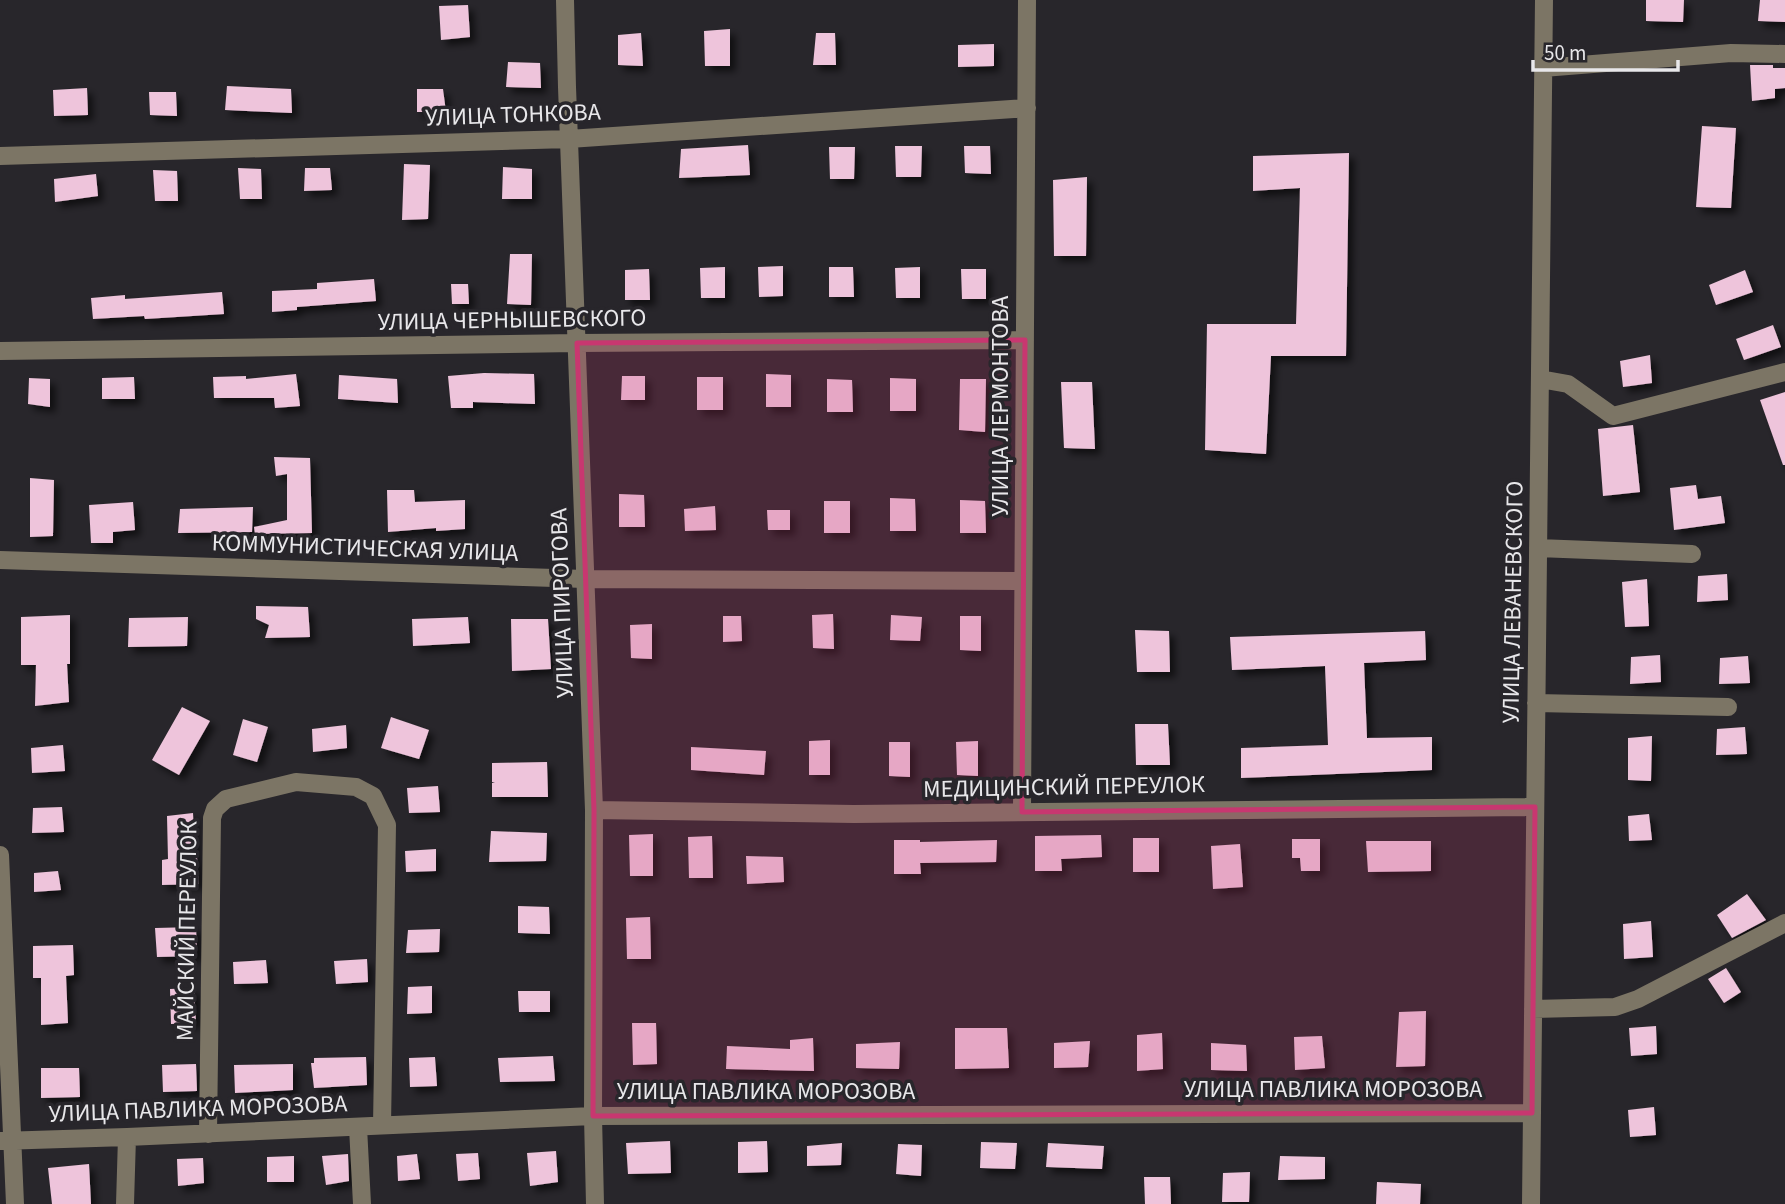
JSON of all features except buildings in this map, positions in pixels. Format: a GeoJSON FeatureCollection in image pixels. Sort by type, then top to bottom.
{"type":"FeatureCollection","features":[{"type":"Feature","properties":{"kind":"street","name":"УЛИЦА ПИРОГОВА"},"geometry":{"type":"LineString","coordinates":[[565,0],[594,810],[593,1116],[596,1204]]}},
{"type":"Feature","properties":{"kind":"street","name":"УЛИЦА ЛЕРМОНТОВА"},"geometry":{"type":"LineString","coordinates":[[1022,812],[1027,0]]}},
{"type":"Feature","properties":{"kind":"street","name":"УЛИЦА ЛЕВАНЕВСКОГО"},"geometry":{"type":"LineString","coordinates":[[1531,1204],[1544,0]]}},
{"type":"Feature","properties":{"kind":"street"},"geometry":{"type":"LineString","coordinates":[[1543,68],[1731,53],[1785,54]]}},
{"type":"Feature","properties":{"kind":"street","name":"УЛИЦА ТОНКОВА"},"geometry":{"type":"LineString","coordinates":[[0,156],[569,139],[1027,108]]}},
{"type":"Feature","properties":{"kind":"street","name":"УЛИЦА ЧЕРНЫШЕВСКОГО"},"geometry":{"type":"LineString","coordinates":[[0,351],[1025,340]]}},
{"type":"Feature","properties":{"kind":"street"},"geometry":{"type":"LineString","coordinates":[[1540,379],[1568,384],[1613,416],[1785,372]]}},
{"type":"Feature","properties":{"kind":"street"},"geometry":{"type":"LineString","coordinates":[[1538,548],[1692,554]]}},
{"type":"Feature","properties":{"kind":"street","name":"КОММУНИСТИЧЕСКАЯ УЛИЦА"},"geometry":{"type":"LineString","coordinates":[[0,560],[585,579],[1023,581]]}},
{"type":"Feature","properties":{"kind":"street"},"geometry":{"type":"LineString","coordinates":[[1536,703],[1728,707]]}},
{"type":"Feature","properties":{"kind":"street","name":"МАЙСКИЙ ПЕРЕУЛОК"},"geometry":{"type":"LineString","coordinates":[[208,1134],[212,818],[215,808],[226,799],[296,782],[356,787],[373,796],[387,825],[382,1125]]}},
{"type":"Feature","properties":{"kind":"street","name":"МЕДИЦИНСКИЙ ПЕРЕУЛОК"},"geometry":{"type":"LineString","coordinates":[[594,810],[854,814],[1535,807]]}},
{"type":"Feature","properties":{"kind":"street"},"geometry":{"type":"LineString","coordinates":[[0,855],[6,1141],[15,1204]]}},
{"type":"Feature","properties":{"kind":"street"},"geometry":{"type":"LineString","coordinates":[[1533,1009],[1615,1007],[1638,999],[1785,923]]}},
{"type":"Feature","properties":{"kind":"street","name":"УЛИЦА ПАВЛИКА МОРОЗОВА"},"geometry":{"type":"LineString","coordinates":[[6,1141],[593,1116],[1532,1113]]}},
{"type":"Feature","properties":{"kind":"street"},"geometry":{"type":"LineString","coordinates":[[358,1127],[362,1204]]}},
{"type":"Feature","properties":{"kind":"street"},"geometry":{"type":"LineString","coordinates":[[125,1204],[127,1137]]}},
{"type":"Feature","properties":{"kind":"highlighted area"},"geometry":{"type":"Polygon","coordinates":[[[1025,340],[1022,812],[1535,807],[1532,1113],[593,1116],[594,810],[577,343],[1025,340]]]}}]}
